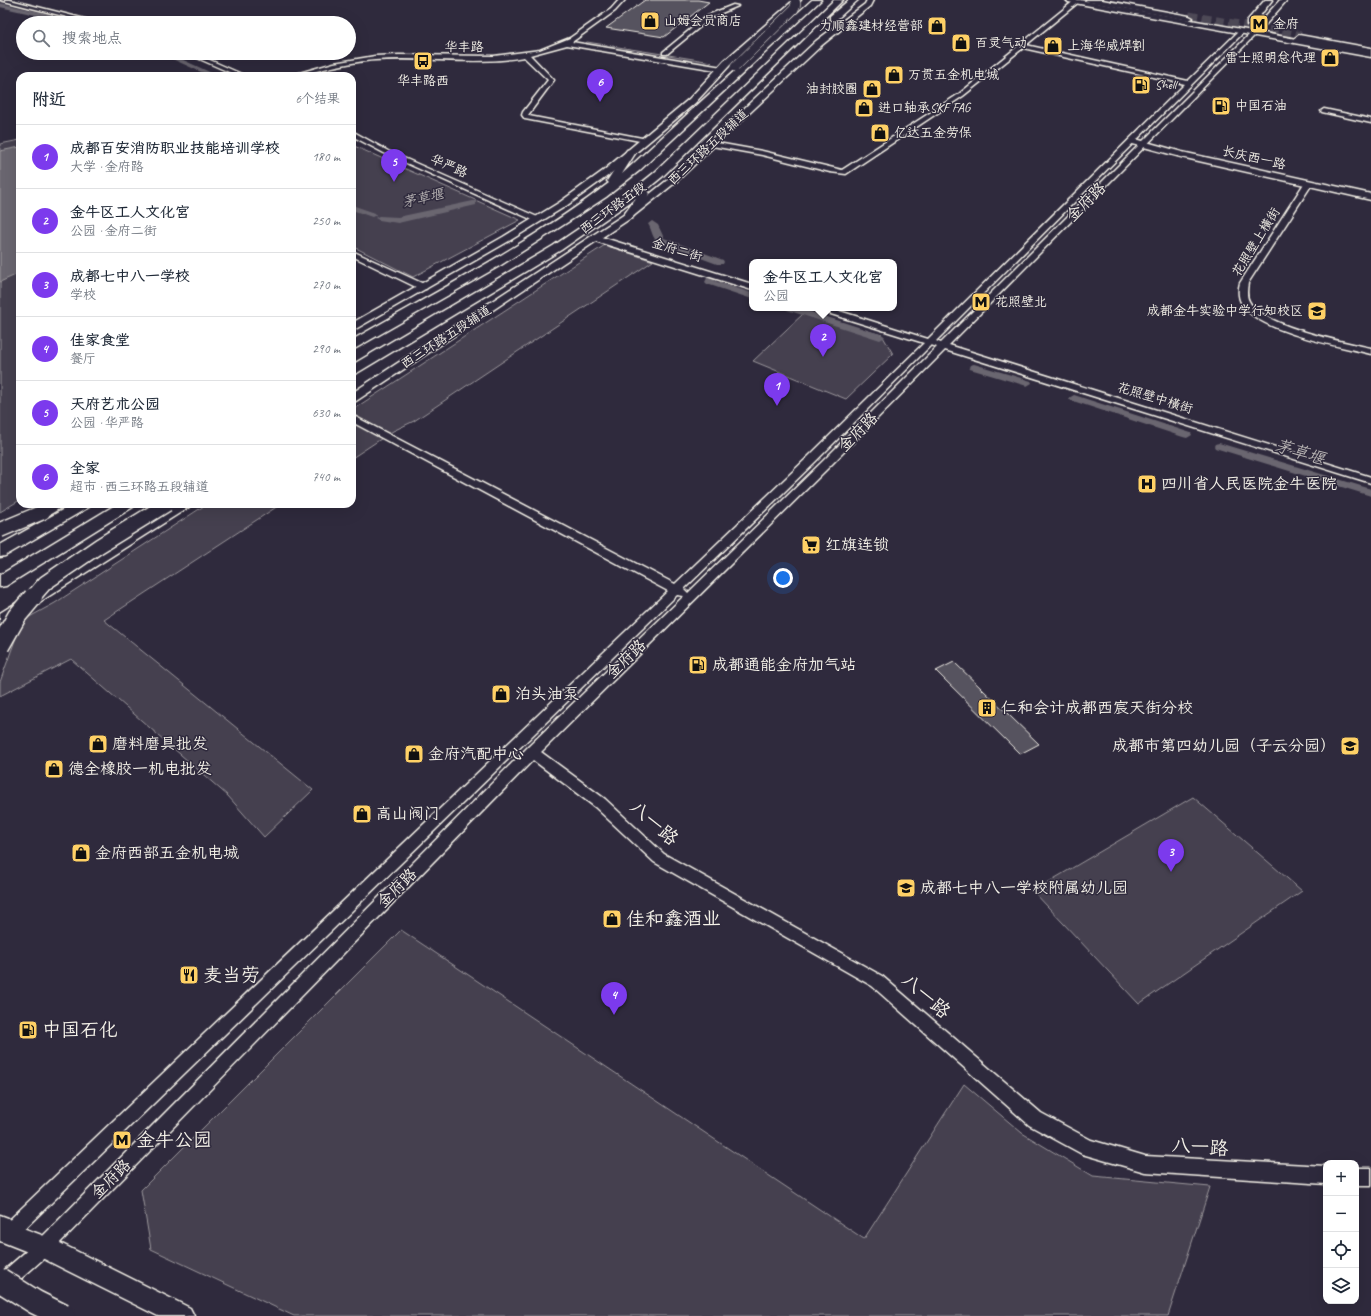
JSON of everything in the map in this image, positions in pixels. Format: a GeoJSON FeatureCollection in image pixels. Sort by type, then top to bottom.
{"type":"FeatureCollection","features":[{"type":"Feature","properties":{"kind":"highway","name":"西三环路五段"},"geometry":{"type":"LineString","coordinates":[[356,343],[536,238],[602,195],[635,169],[817,0]]}},
{"type":"Feature","properties":{"kind":"highway","name":"西三环路五段"},"geometry":{"type":"LineString","coordinates":[[356,368],[557,248],[622,204],[658,175],[839,0]]}},
{"type":"Feature","properties":{"kind":"highway"},"geometry":{"type":"LineString","coordinates":[[733,102],[774,73],[854,0]]}},
{"type":"Feature","properties":{"kind":"highway"},"geometry":{"type":"LineString","coordinates":[[1089,0],[1193,16]]}},
{"type":"Feature","properties":{"kind":"highway"},"geometry":{"type":"LineString","coordinates":[[1103,0],[1193,16]]}},
{"type":"Feature","properties":{"kind":"highway"},"geometry":{"type":"LineString","coordinates":[[836,15],[868,1]]}},
{"type":"Feature","properties":{"kind":"highway"},"geometry":{"type":"LineString","coordinates":[[1301,36],[1371,47]]}},
{"type":"Feature","properties":{"kind":"highway"},"geometry":{"type":"LineString","coordinates":[[1301,36],[1371,52]]}},
{"type":"Feature","properties":{"kind":"highway"},"geometry":{"type":"LineString","coordinates":[[712,98],[728,66]]}},
{"type":"Feature","properties":{"kind":"highway"},"geometry":{"type":"LineString","coordinates":[[602,195],[631,152]]}},
{"type":"Feature","properties":{"kind":"highway"},"geometry":{"type":"LineString","coordinates":[[628,216],[658,175]]}},
{"type":"Feature","properties":{"kind":"highway"},"geometry":{"type":"LineString","coordinates":[[356,379],[388,348]]}},
{"type":"Feature","properties":{"kind":"highway"},"geometry":{"type":"LineString","coordinates":[[0,530],[45,508]]}},
{"type":"Feature","properties":{"kind":"highway"},"geometry":{"type":"LineString","coordinates":[[0,535],[45,508]]}},
{"type":"Feature","properties":{"kind":"highway"},"geometry":{"type":"LineString","coordinates":[[0,552],[77,508]]}},
{"type":"Feature","properties":{"kind":"highway"},"geometry":{"type":"LineString","coordinates":[[0,582],[121,508]]}},
{"type":"Feature","properties":{"kind":"highway"},"geometry":{"type":"LineString","coordinates":[[0,646],[17,616],[45,583],[99,546],[161,508]]}},
{"type":"Feature","properties":{"kind":"highway"},"geometry":{"type":"LineString","coordinates":[[0,1280],[36,1302],[63,1316]]}},
{"type":"Feature","properties":{"kind":"main road"},"geometry":{"type":"LineString","coordinates":[[1073,0],[1193,16]]}},
{"type":"Feature","properties":{"kind":"main road"},"geometry":{"type":"LineString","coordinates":[[1120,0],[1193,16],[1301,36],[1371,55]]}},
{"type":"Feature","properties":{"kind":"main road"},"geometry":{"type":"LineString","coordinates":[[1252,27],[1269,0]]}},
{"type":"Feature","properties":{"kind":"main road"},"geometry":{"type":"LineString","coordinates":[[1252,27],[1284,0]]}},
{"type":"Feature","properties":{"kind":"main road","name":"西三环路五段辅道"},"geometry":{"type":"LineString","coordinates":[[356,395],[628,216],[673,180],[819,42],[868,1]]}},
{"type":"Feature","properties":{"kind":"main road"},"geometry":{"type":"LineString","coordinates":[[356,326],[538,219],[606,174],[692,101],[793,2]]}},
{"type":"Feature","properties":{"kind":"main road","name":"长庆西一路"},"geometry":{"type":"LineString","coordinates":[[1138,142],[1308,184],[1371,197]]}},
{"type":"Feature","properties":{"kind":"main road"},"geometry":{"type":"LineString","coordinates":[[0,620],[178,508]]}},
{"type":"Feature","properties":{"kind":"main road"},"geometry":{"type":"LineString","coordinates":[[3,1234],[44,1247],[182,1316]]}},
{"type":"Feature","properties":{"kind":"street"},"geometry":{"type":"LineString","coordinates":[[3,0],[69,16]]}},
{"type":"Feature","properties":{"kind":"street","name":"华丰路"},"geometry":{"type":"LineString","coordinates":[[307,72],[346,62],[376,58],[406,56],[486,58],[542,51],[565,43],[574,38],[610,12],[622,0]]}},
{"type":"Feature","properties":{"kind":"street"},"geometry":{"type":"LineString","coordinates":[[712,144],[762,153],[843,172],[961,95],[1021,46],[1073,0]]}},
{"type":"Feature","properties":{"kind":"street"},"geometry":{"type":"LineString","coordinates":[[665,53],[710,16],[735,6]]}},
{"type":"Feature","properties":{"kind":"street","name":"金府路"},"geometry":{"type":"LineString","coordinates":[[1138,142],[1190,83],[1252,27]]}},
{"type":"Feature","properties":{"kind":"street","name":"金府路"},"geometry":{"type":"LineString","coordinates":[[3,1234],[676,590],[939,341],[1252,27]]}},
{"type":"Feature","properties":{"kind":"street"},"geometry":{"type":"LineString","coordinates":[[574,38],[665,53],[728,66]]}},
{"type":"Feature","properties":{"kind":"street"},"geometry":{"type":"LineString","coordinates":[[565,43],[728,66]]}},
{"type":"Feature","properties":{"kind":"street"},"geometry":{"type":"LineString","coordinates":[[1021,46],[1190,83]]}},
{"type":"Feature","properties":{"kind":"street"},"geometry":{"type":"LineString","coordinates":[[525,54],[550,80],[549,84],[526,112],[525,115],[527,118],[645,140]]}},
{"type":"Feature","properties":{"kind":"street"},"geometry":{"type":"LineString","coordinates":[[205,60],[231,72]]}},
{"type":"Feature","properties":{"kind":"street"},"geometry":{"type":"LineString","coordinates":[[1324,111],[1371,121]]}},
{"type":"Feature","properties":{"kind":"street","name":"华严路"},"geometry":{"type":"LineString","coordinates":[[356,136],[386,152],[538,219]]}},
{"type":"Feature","properties":{"kind":"street","name":"花照壁上横街"},"geometry":{"type":"LineString","coordinates":[[1308,184],[1244,283],[1242,290],[1243,296],[1247,304],[1254,312],[1276,325],[1371,351]]}},
{"type":"Feature","properties":{"kind":"street","name":"金府二街"},"geometry":{"type":"LineString","coordinates":[[598,236],[749,279]]}},
{"type":"Feature","properties":{"kind":"street","name":"金府二街"},"geometry":{"type":"LineString","coordinates":[[598,236],[749,286]]}},
{"type":"Feature","properties":{"kind":"street"},"geometry":{"type":"LineString","coordinates":[[356,255],[423,287]]}},
{"type":"Feature","properties":{"kind":"street"},"geometry":{"type":"LineString","coordinates":[[832,311],[939,341]]}},
{"type":"Feature","properties":{"kind":"street"},"geometry":{"type":"LineString","coordinates":[[849,311],[939,341]]}},
{"type":"Feature","properties":{"kind":"street","name":"金府路"},"geometry":{"type":"LineString","coordinates":[[0,1286],[44,1247],[532,752],[826,464],[939,341]]}},
{"type":"Feature","properties":{"kind":"street","name":"花照壁中横街"},"geometry":{"type":"LineString","coordinates":[[939,341],[1371,475]]}},
{"type":"Feature","properties":{"kind":"street","name":"花照壁中横街"},"geometry":{"type":"LineString","coordinates":[[939,341],[1371,480]]}},
{"type":"Feature","properties":{"kind":"street"},"geometry":{"type":"LineString","coordinates":[[356,420],[690,597]]}},
{"type":"Feature","properties":{"kind":"street","name":"八一路"},"geometry":{"type":"LineString","coordinates":[[532,752],[600,804],[659,858],[877,981],[1035,1119],[1088,1148],[1145,1164],[1323,1176]]}},
{"type":"Feature","properties":{"kind":"street"},"geometry":{"type":"LineString","coordinates":[[1359,1177],[1371,1177]]}},
{"type":"Feature","properties":{"kind":"shaded area"},"geometry":{"type":"Polygon","coordinates":[[[587,42],[712,62],[708,65],[583,45],[587,42]]]}},
{"type":"Feature","properties":{"kind":"shaded area"},"geometry":{"type":"Polygon","coordinates":[[[16,141],[16,502],[0,512],[0,144],[16,141]]]}},
{"type":"Feature","properties":{"kind":"shaded area"},"geometry":{"type":"Polygon","coordinates":[[[356,147],[520,220],[413,277],[356,248],[356,147]]]}},
{"type":"Feature","properties":{"kind":"shaded area"},"geometry":{"type":"Polygon","coordinates":[[[16,148],[16,275],[0,282],[0,151],[16,148]]]}},
{"type":"Feature","properties":{"kind":"shaded area"},"geometry":{"type":"Polygon","coordinates":[[[605,245],[653,261],[414,421],[393,431],[356,455],[356,407],[605,245]]]}},
{"type":"Feature","properties":{"kind":"shaded area"},"geometry":{"type":"Polygon","coordinates":[[[803,314],[882,335],[893,354],[846,399],[753,361],[803,314]]]}},
{"type":"Feature","properties":{"kind":"shaded area"},"geometry":{"type":"Polygon","coordinates":[[[201,508],[275,508],[104,620],[313,790],[264,837],[228,796],[71,659],[0,696],[0,682],[22,621],[55,603],[201,508]]]}},
{"type":"Feature","properties":{"kind":"shaded area"},"geometry":{"type":"Polygon","coordinates":[[[1193,797],[1302,891],[1139,1004],[1033,891],[1193,797]]]}},
{"type":"Feature","properties":{"kind":"shaded area","name":"金牛公园"},"geometry":{"type":"Polygon","coordinates":[[[401,930],[864,1239],[964,1084],[1022,1133],[1093,1176],[1210,1187],[1168,1316],[294,1316],[151,1249],[141,1190],[401,930]]]}},
{"type":"Feature","properties":{"kind":"building","name":"山姆会员商店"},"geometry":{"type":"Polygon","coordinates":[[[645,0],[698,0],[709,2],[664,37],[606,28],[645,0]]]}},
{"type":"Feature","properties":{"kind":"building","name":"仁和会计成都西宸天街分校"},"geometry":{"type":"Polygon","coordinates":[[[954,662],[1039,744],[1020,754],[936,671],[954,662]]]}},
{"type":"Feature","properties":{"kind":"waterway","name":"茅草堰"},"geometry":{"type":"LineString","coordinates":[[0,5],[48,16]]}},
{"type":"Feature","properties":{"kind":"waterway","name":"茅草堰"},"geometry":{"type":"LineString","coordinates":[[178,60],[206,72]]}},
{"type":"Feature","properties":{"kind":"waterway","name":"茅草堰"},"geometry":{"type":"LineString","coordinates":[[379,218],[398,220],[473,203]]}},
{"type":"Feature","properties":{"kind":"waterway","name":"茅草堰"},"geometry":{"type":"LineString","coordinates":[[356,209],[372,215]]}},
{"type":"Feature","properties":{"kind":"waterway","name":"茅草堰"},"geometry":{"type":"LineString","coordinates":[[652,224],[655,227],[658,238],[661,240],[720,262]]}},
{"type":"Feature","properties":{"kind":"waterway","name":"茅草堰"},"geometry":{"type":"LineString","coordinates":[[711,278],[710,282],[749,295]]}},
{"type":"Feature","properties":{"kind":"waterway","name":"茅草堰"},"geometry":{"type":"LineString","coordinates":[[799,311],[880,337]]}},
{"type":"Feature","properties":{"kind":"waterway","name":"茅草堰"},"geometry":{"type":"LineString","coordinates":[[974,367],[1027,383]]}},
{"type":"Feature","properties":{"kind":"waterway","name":"茅草堰"},"geometry":{"type":"LineString","coordinates":[[1074,398],[1187,435]]}},
{"type":"Feature","properties":{"kind":"waterway","name":"茅草堰"},"geometry":{"type":"LineString","coordinates":[[1219,446],[1371,493]]}},
{"type":"Feature","properties":{"kind":"tunnel"},"geometry":{"type":"LineString","coordinates":[[1189,16],[1301,36]]}},
{"type":"Feature","properties":{"kind":"place","name":"山姆会员商店"},"geometry":{"type":"Point","coordinates":[650,21]}},
{"type":"Feature","properties":{"kind":"place","name":"金府"},"geometry":{"type":"Point","coordinates":[1259,24]}},
{"type":"Feature","properties":{"kind":"place","name":"力顺鑫建材经营部"},"geometry":{"type":"Point","coordinates":[937,26]}},
{"type":"Feature","properties":{"kind":"place","name":"百灵气动"},"geometry":{"type":"Point","coordinates":[961,43]}},
{"type":"Feature","properties":{"kind":"place","name":"上海华威焊割"},"geometry":{"type":"Point","coordinates":[1053,46]}},
{"type":"Feature","properties":{"kind":"place","name":"雷士照明总代理"},"geometry":{"type":"Point","coordinates":[1330,58]}},
{"type":"Feature","properties":{"kind":"place","name":"华丰路西"},"geometry":{"type":"Point","coordinates":[423,61]}},
{"type":"Feature","properties":{"kind":"place","name":"万贯五金机电城"},"geometry":{"type":"Point","coordinates":[894,75]}},
{"type":"Feature","properties":{"kind":"place","name":"Shell"},"geometry":{"type":"Point","coordinates":[1141,85]}},
{"type":"Feature","properties":{"kind":"place","name":"油封胶圈"},"geometry":{"type":"Point","coordinates":[872,89]}},
{"type":"Feature","properties":{"kind":"place","name":"全家"},"geometry":{"type":"Point","coordinates":[600,102]}},
{"type":"Feature","properties":{"kind":"place","name":"中国石油"},"geometry":{"type":"Point","coordinates":[1221,106]}},
{"type":"Feature","properties":{"kind":"place","name":"进口轴承SKF FAG"},"geometry":{"type":"Point","coordinates":[864,108]}},
{"type":"Feature","properties":{"kind":"place","name":"亿达五金劳保"},"geometry":{"type":"Point","coordinates":[880,133]}},
{"type":"Feature","properties":{"kind":"place","name":"天府艺术公园"},"geometry":{"type":"Point","coordinates":[394,182]}},
{"type":"Feature","properties":{"kind":"place","name":"花照壁北"},"geometry":{"type":"Point","coordinates":[981,302]}},
{"type":"Feature","properties":{"kind":"place","name":"成都金牛实验中学行知校区"},"geometry":{"type":"Point","coordinates":[1317,311]}},
{"type":"Feature","properties":{"kind":"place","name":"金牛区工人文化宫"},"geometry":{"type":"Point","coordinates":[823,357]}},
{"type":"Feature","properties":{"kind":"place","name":"成都百安消防职业技能培训学校"},"geometry":{"type":"Point","coordinates":[777,406]}},
{"type":"Feature","properties":{"kind":"place","name":"四川省人民医院金牛医院"},"geometry":{"type":"Point","coordinates":[1147,484]}},
{"type":"Feature","properties":{"kind":"place","name":"红旗连锁"},"geometry":{"type":"Point","coordinates":[811,545]}},
{"type":"Feature","properties":{"kind":"place","name":"成都通能金府加气站"},"geometry":{"type":"Point","coordinates":[698,665]}},
{"type":"Feature","properties":{"kind":"place","name":"泊头油泵"},"geometry":{"type":"Point","coordinates":[501,694]}},
{"type":"Feature","properties":{"kind":"place","name":"仁和会计成都西宸天街分校"},"geometry":{"type":"Point","coordinates":[987,708]}},
{"type":"Feature","properties":{"kind":"place","name":"磨料磨具批发"},"geometry":{"type":"Point","coordinates":[98,744]}},
{"type":"Feature","properties":{"kind":"place","name":"成都市第四幼儿园（子云分园）"},"geometry":{"type":"Point","coordinates":[1350,746]}},
{"type":"Feature","properties":{"kind":"place","name":"金府汽配中心"},"geometry":{"type":"Point","coordinates":[414,754]}},
{"type":"Feature","properties":{"kind":"place","name":"德全橡胶一机电批发"},"geometry":{"type":"Point","coordinates":[54,769]}},
{"type":"Feature","properties":{"kind":"place","name":"高山阀门"},"geometry":{"type":"Point","coordinates":[362,814]}},
{"type":"Feature","properties":{"kind":"place","name":"金府西部五金机电城"},"geometry":{"type":"Point","coordinates":[81,853]}},
{"type":"Feature","properties":{"kind":"place","name":"成都七中八一学校"},"geometry":{"type":"Point","coordinates":[1171,872]}},
{"type":"Feature","properties":{"kind":"place","name":"成都七中八一学校附属幼儿园"},"geometry":{"type":"Point","coordinates":[906,888]}},
{"type":"Feature","properties":{"kind":"place","name":"佳和鑫酒业"},"geometry":{"type":"Point","coordinates":[612,919]}},
{"type":"Feature","properties":{"kind":"place","name":"麦当劳"},"geometry":{"type":"Point","coordinates":[189,975]}},
{"type":"Feature","properties":{"kind":"place","name":"佳家食堂"},"geometry":{"type":"Point","coordinates":[614,1015]}},
{"type":"Feature","properties":{"kind":"place","name":"中国石化"},"geometry":{"type":"Point","coordinates":[28,1030]}},
{"type":"Feature","properties":{"kind":"place","name":"金牛公园"},"geometry":{"type":"Point","coordinates":[122,1140]}}]}
